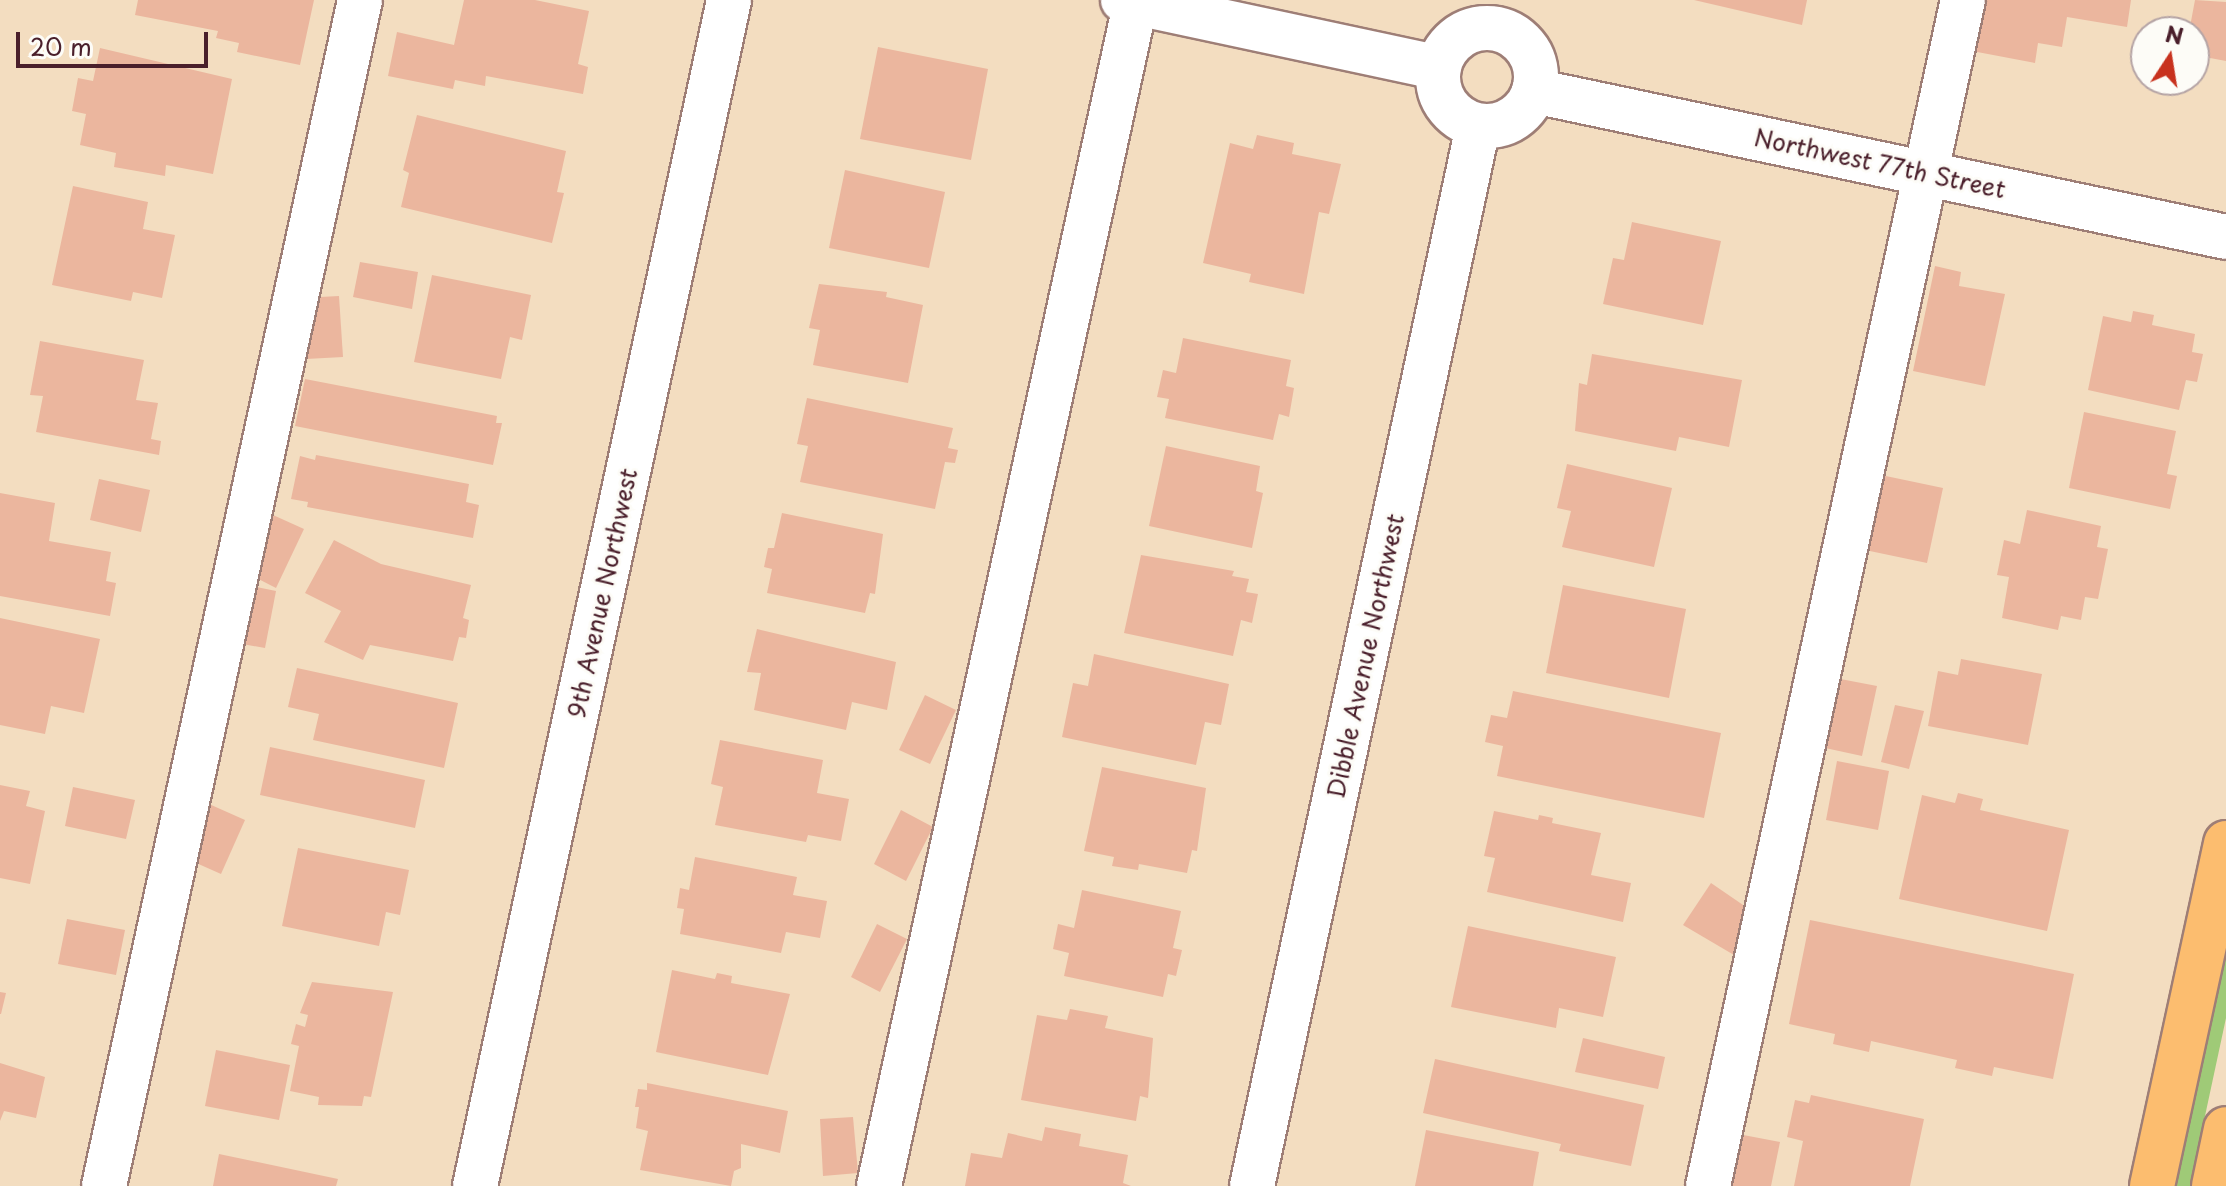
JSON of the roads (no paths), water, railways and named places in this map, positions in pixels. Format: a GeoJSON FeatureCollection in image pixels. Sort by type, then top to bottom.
{"type":"FeatureCollection","features":[{"type":"Feature","properties":{"kind":"main road"},"geometry":{"type":"LineString","coordinates":[[2152,1186],[2226,843]]}},
{"type":"Feature","properties":{"kind":"main road"},"geometry":{"type":"LineString","coordinates":[[2214,1186],[2226,1129]]}},
{"type":"Feature","properties":{"kind":"street"},"geometry":{"type":"LineString","coordinates":[[104,1186],[360,0]]}},
{"type":"Feature","properties":{"kind":"street","name":"9th Avenue Northwest"},"geometry":{"type":"LineString","coordinates":[[475,1186],[729,0]]}},
{"type":"Feature","properties":{"kind":"street"},"geometry":{"type":"LineString","coordinates":[[1708,1186],[1963,0]]}},
{"type":"Feature","properties":{"kind":"street"},"geometry":{"type":"LineString","coordinates":[[879,1186],[1131,1],[1439,68]]}},
{"type":"Feature","properties":{"kind":"street"},"geometry":{"type":"LineString","coordinates":[[1503,15],[1530,53],[1535,67],[1534,91],[1511,120],[1478,126],[1450,109],[1441,94],[1439,68],[1448,46],[1503,15]]}},
{"type":"Feature","properties":{"kind":"street","name":"Northwest 77th Street"},"geometry":{"type":"LineString","coordinates":[[1534,91],[2226,237]]}},
{"type":"Feature","properties":{"kind":"street","name":"Dibble Avenue Northwest"},"geometry":{"type":"LineString","coordinates":[[1252,1186],[1478,126]]}}]}
